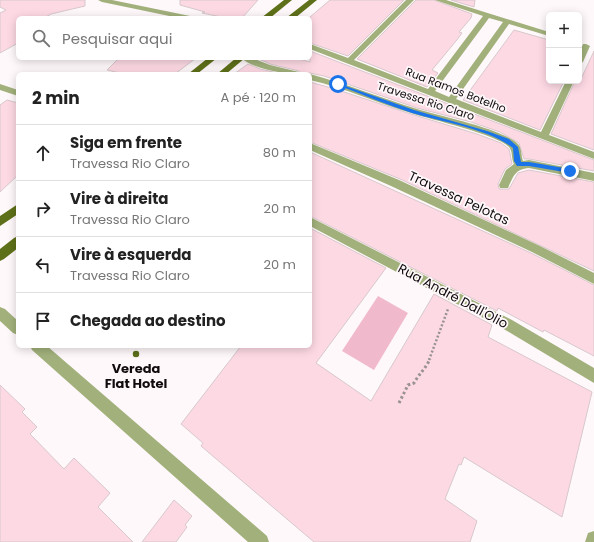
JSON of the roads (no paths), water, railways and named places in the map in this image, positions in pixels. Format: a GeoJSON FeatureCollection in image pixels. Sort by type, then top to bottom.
{"type":"FeatureCollection","features":[{"type":"Feature","properties":{"kind":"main road"},"geometry":{"type":"LineString","coordinates":[[267,16],[288,0]]}},
{"type":"Feature","properties":{"kind":"main road"},"geometry":{"type":"LineString","coordinates":[[293,16],[313,0]]}},
{"type":"Feature","properties":{"kind":"main road"},"geometry":{"type":"LineString","coordinates":[[195,72],[210,60]]}},
{"type":"Feature","properties":{"kind":"main road"},"geometry":{"type":"LineString","coordinates":[[224,72],[238,60]]}},
{"type":"Feature","properties":{"kind":"main road"},"geometry":{"type":"LineString","coordinates":[[0,222],[16,210]]}},
{"type":"Feature","properties":{"kind":"main road"},"geometry":{"type":"LineString","coordinates":[[0,256],[16,243]]}},
{"type":"Feature","properties":{"kind":"street"},"geometry":{"type":"LineString","coordinates":[[102,0],[180,16]]}},
{"type":"Feature","properties":{"kind":"street"},"geometry":{"type":"LineString","coordinates":[[349,61],[410,0]]}},
{"type":"Feature","properties":{"kind":"street"},"geometry":{"type":"LineString","coordinates":[[439,0],[546,33]]}},
{"type":"Feature","properties":{"kind":"street"},"geometry":{"type":"LineString","coordinates":[[430,92],[487,15]]}},
{"type":"Feature","properties":{"kind":"street"},"geometry":{"type":"LineString","coordinates":[[451,100],[508,21]]}},
{"type":"Feature","properties":{"kind":"street","name":"Rua Ramos Botelho"},"geometry":{"type":"LineString","coordinates":[[312,47],[594,156]]}},
{"type":"Feature","properties":{"kind":"street"},"geometry":{"type":"LineString","coordinates":[[250,60],[267,67],[288,72]]}},
{"type":"Feature","properties":{"kind":"street","name":"Travessa Rio Claro"},"geometry":{"type":"LineString","coordinates":[[312,78],[338,84],[413,111],[485,132],[507,141],[515,147],[517,161],[519,164]]}},
{"type":"Feature","properties":{"kind":"street"},"geometry":{"type":"LineString","coordinates":[[544,136],[569,84]]}},
{"type":"Feature","properties":{"kind":"street"},"geometry":{"type":"LineString","coordinates":[[0,87],[16,91]]}},
{"type":"Feature","properties":{"kind":"street","name":"Travessa Pelotas"},"geometry":{"type":"LineString","coordinates":[[312,147],[395,183],[594,279]]}},
{"type":"Feature","properties":{"kind":"street"},"geometry":{"type":"LineString","coordinates":[[504,184],[506,178],[519,164],[529,164],[594,176]]}},
{"type":"Feature","properties":{"kind":"street","name":"Rua André Dall'Olio"},"geometry":{"type":"LineString","coordinates":[[312,222],[506,324],[594,376]]}},
{"type":"Feature","properties":{"kind":"street"},"geometry":{"type":"LineString","coordinates":[[0,313],[16,327]]}},
{"type":"Feature","properties":{"kind":"street"},"geometry":{"type":"LineString","coordinates":[[39,348],[261,542]]}},
{"type":"Feature","properties":{"kind":"street"},"geometry":{"type":"LineString","coordinates":[[593,542],[594,538]]}},
{"type":"Feature","properties":{"kind":"place","name":"Vereda Flat Hotel"},"geometry":{"type":"Point","coordinates":[136,354]}}]}
